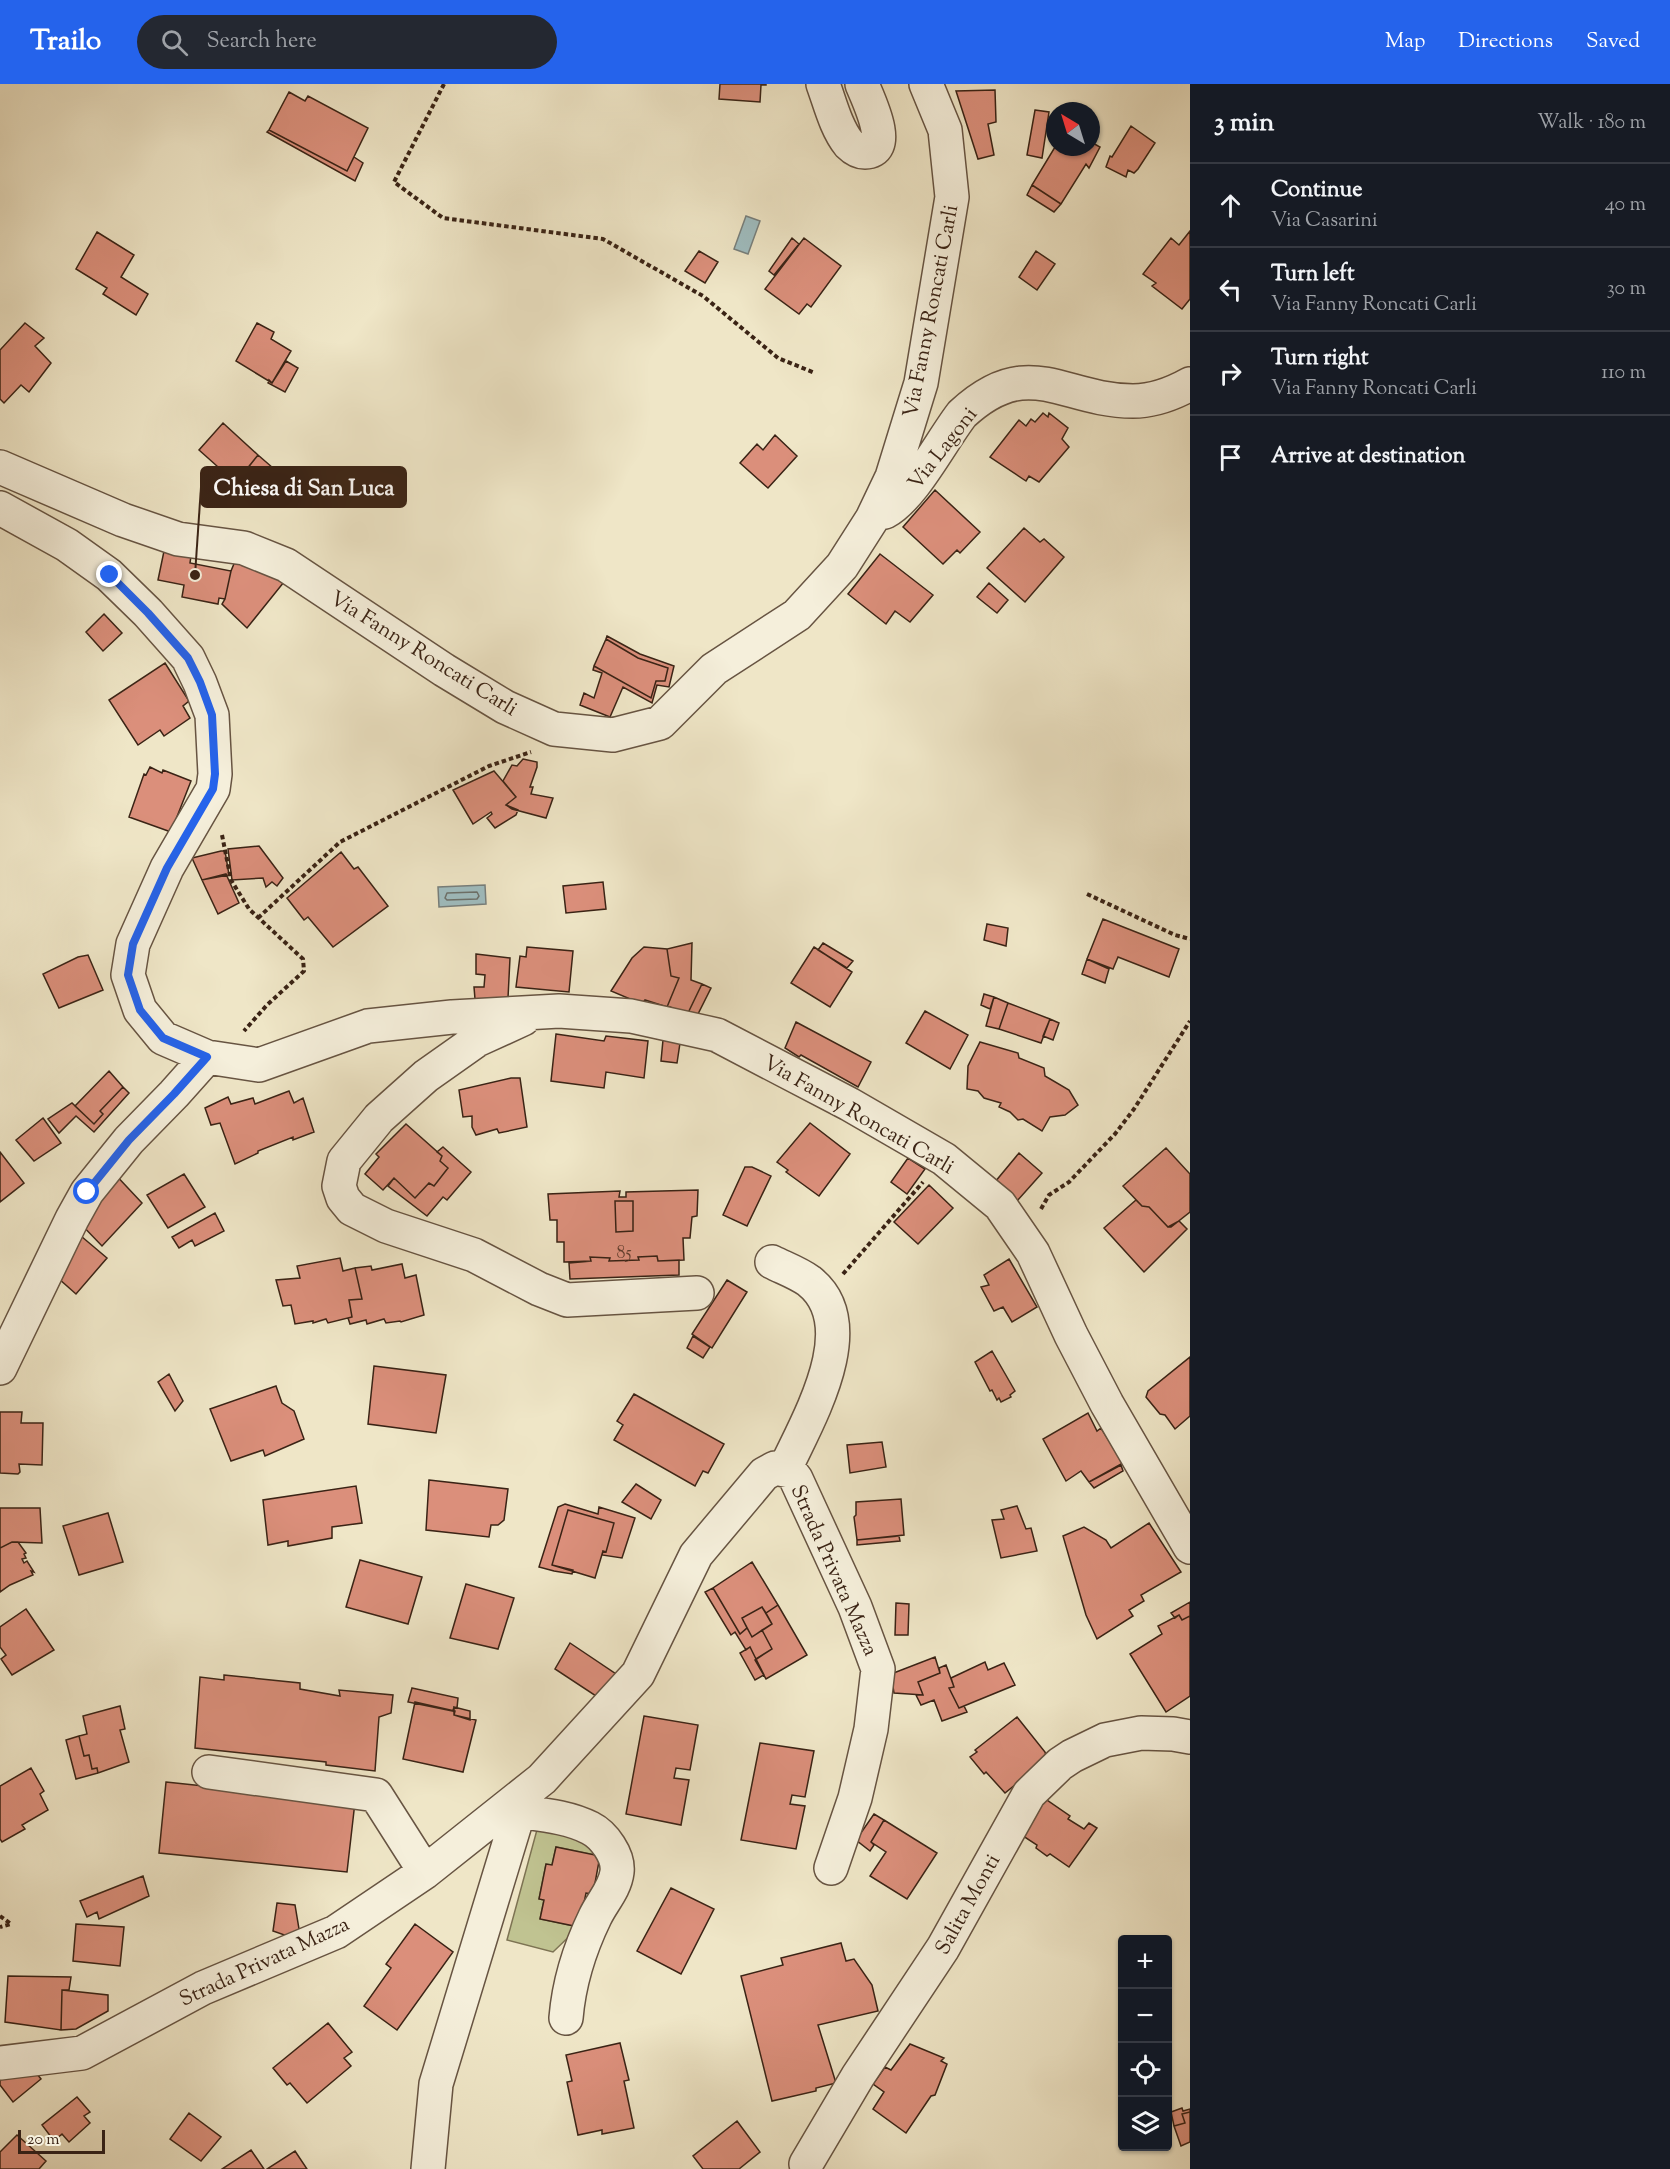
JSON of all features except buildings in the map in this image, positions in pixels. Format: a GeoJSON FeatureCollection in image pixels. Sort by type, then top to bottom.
{"type":"FeatureCollection","features":[{"type":"Feature","properties":{"kind":"street"},"geometry":{"type":"LineString","coordinates":[[823,84],[843,134],[850,145],[859,151],[868,152],[876,147],[880,138],[878,124],[862,84]]}},
{"type":"Feature","properties":{"kind":"street","name":"Via Fanny Roncati Carli"},"geometry":{"type":"LineString","coordinates":[[0,466],[123,520],[178,539],[244,548],[286,565],[444,670],[505,707],[554,729],[613,735],[660,723],[714,669],[796,615],[842,566],[872,519],[892,477],[921,382],[952,197],[945,130],[926,84]]}},
{"type":"Feature","properties":{"kind":"street","name":"Via Lagoni"},"geometry":{"type":"LineString","coordinates":[[872,519],[892,509],[905,495],[962,414],[974,404],[1002,388],[1029,382],[1043,383],[1102,397],[1135,401],[1173,393],[1190,384]]}},
{"type":"Feature","properties":{"kind":"street","name":"Via Fanny Roncati Carli"},"geometry":{"type":"LineString","coordinates":[[0,508],[67,545],[110,575],[188,658],[212,715],[215,774],[213,789],[162,879],[133,944],[128,975],[140,1010],[163,1038],[207,1057],[259,1065],[368,1026],[452,1017],[538,1012],[631,1016],[717,1035],[849,1104],[944,1160],[1000,1205],[1033,1253],[1071,1335],[1107,1404],[1190,1547]]}},
{"type":"Feature","properties":{"kind":"street","name":"Via Fanny Roncati Carli"},"geometry":{"type":"LineString","coordinates":[[538,1012],[477,1040],[426,1076],[379,1118],[344,1161],[339,1186],[343,1198],[352,1209],[386,1226],[474,1255],[539,1289],[567,1300],[697,1293]]}},
{"type":"Feature","properties":{"kind":"street"},"geometry":{"type":"LineString","coordinates":[[0,1368],[87,1192],[129,1140],[207,1057]]}},
{"type":"Feature","properties":{"kind":"street"},"geometry":{"type":"LineString","coordinates":[[772,1262],[809,1282],[823,1297],[832,1317],[834,1336],[828,1367],[817,1400],[785,1469]]}},
{"type":"Feature","properties":{"kind":"street","name":"Strada Privata Mazza"},"geometry":{"type":"LineString","coordinates":[[0,2063],[82,2053],[203,1988],[336,1932],[512,1810],[639,1674],[696,1556],[764,1474],[775,1468],[785,1469],[794,1474],[855,1607],[878,1670],[871,1729],[855,1798],[831,1868]]}},
{"type":"Feature","properties":{"kind":"street","name":"Salita Monti"},"geometry":{"type":"LineString","coordinates":[[806,2164],[858,2076],[943,1948],[1029,1794],[1060,1764],[1088,1747],[1105,1740],[1141,1733],[1190,1737]]}},
{"type":"Feature","properties":{"kind":"street"},"geometry":{"type":"LineString","coordinates":[[209,1772],[376,1795],[425,1872]]}},
{"type":"Feature","properties":{"kind":"street"},"geometry":{"type":"LineString","coordinates":[[428,2169],[436,2084],[512,1810],[568,1820],[591,1828],[613,1852],[617,1871],[612,1888],[595,1916],[574,1969],[566,2018]]}},
{"type":"Feature","properties":{"kind":"path"},"geometry":{"type":"LineString","coordinates":[[444,84],[394,182],[443,218],[603,239],[703,296],[778,358],[815,373]]}},
{"type":"Feature","properties":{"kind":"path"},"geometry":{"type":"LineString","coordinates":[[258,918],[340,842],[489,766],[538,750]]}},
{"type":"Feature","properties":{"kind":"path"},"geometry":{"type":"LineString","coordinates":[[207,1057],[236,1040],[267,1005],[304,971],[303,959],[249,909],[231,880],[213,789]]}},
{"type":"Feature","properties":{"kind":"path"},"geometry":{"type":"LineString","coordinates":[[1087,894],[1175,935],[1190,939]]}},
{"type":"Feature","properties":{"kind":"path"},"geometry":{"type":"LineString","coordinates":[[1049,1195],[1069,1182],[1115,1134],[1134,1109],[1190,1021]]}},
{"type":"Feature","properties":{"kind":"path"},"geometry":{"type":"LineString","coordinates":[[823,1297],[944,1160]]}},
{"type":"Feature","properties":{"kind":"path"},"geometry":{"type":"LineString","coordinates":[[0,1916],[11,1924],[0,1927]]}},
{"type":"Feature","properties":{"kind":"green space"},"geometry":{"type":"Polygon","coordinates":[[[538,1826],[578,1834],[600,1856],[556,1847],[552,1865],[546,1864],[539,1899],[544,1900],[540,1919],[579,1927],[553,1952],[507,1940],[538,1826]]]}},
{"type":"Feature","properties":{"kind":"water"},"geometry":{"type":"Polygon","coordinates":[[[746,216],[760,221],[748,254],[734,249],[746,216]]]}},
{"type":"Feature","properties":{"kind":"water"},"geometry":{"type":"Polygon","coordinates":[[[485,885],[486,904],[439,907],[438,887],[485,885]]]}},
{"type":"Feature","properties":{"kind":"place","name":"Chiesa di San Luca"},"geometry":{"type":"Point","coordinates":[195,575]}},
{"type":"Feature","properties":{"kind":"route"},"geometry":{"type":"LineString","coordinates":[[87,1192],[129,1140],[207,1057],[163,1038],[140,1010],[128,975],[133,944],[167,868],[213,789],[215,774],[212,715],[188,658],[110,575]]}}]}
